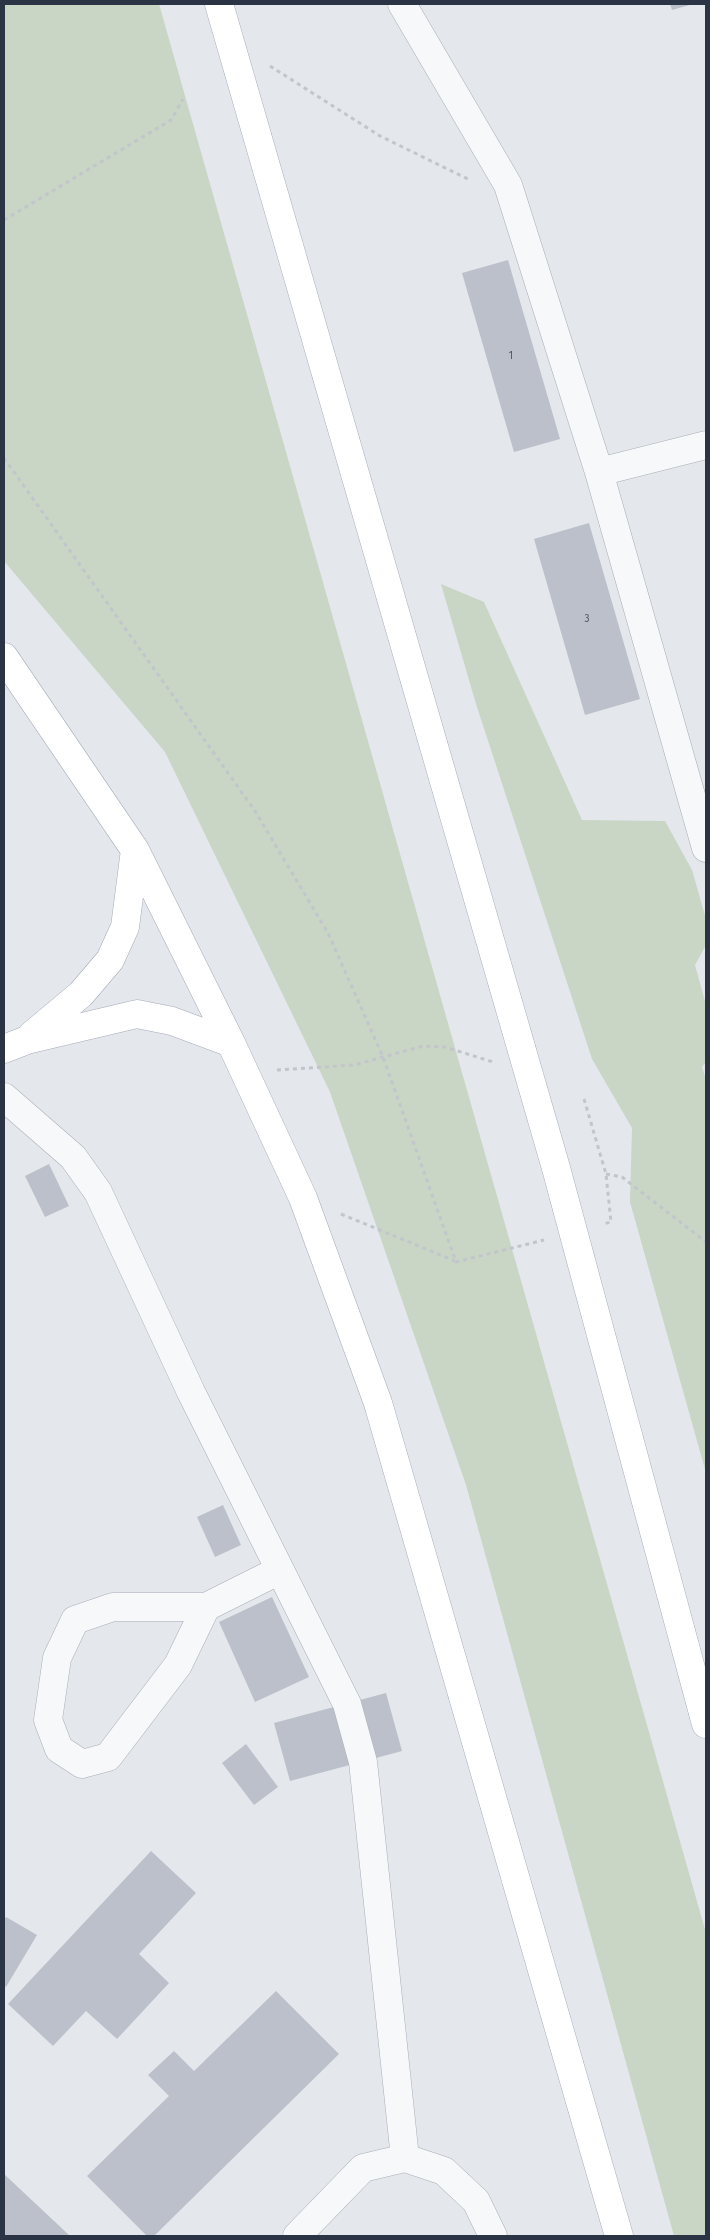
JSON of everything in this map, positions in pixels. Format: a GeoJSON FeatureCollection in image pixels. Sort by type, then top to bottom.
{"type":"FeatureCollection","features":[{"type":"Feature","properties":{"kind":"main road"},"geometry":{"type":"LineString","coordinates":[[219,4],[574,1232],[706,1724]]}},
{"type":"Feature","properties":{"kind":"main road"},"geometry":{"type":"LineString","coordinates":[[4,657],[135,850],[231,1043],[303,1198],[378,1403],[618,2236]]}},
{"type":"Feature","properties":{"kind":"main road"},"geometry":{"type":"LineString","coordinates":[[15,1044],[81,994],[110,960],[125,927],[135,850]]}},
{"type":"Feature","properties":{"kind":"main road"},"geometry":{"type":"LineString","coordinates":[[15,1044],[137,1014],[172,1021],[231,1043]]}},
{"type":"Feature","properties":{"kind":"street"},"geometry":{"type":"LineString","coordinates":[[402,4],[508,185],[599,472],[706,848]]}},
{"type":"Feature","properties":{"kind":"street"},"geometry":{"type":"LineString","coordinates":[[599,472],[706,445]]}},
{"type":"Feature","properties":{"kind":"street"},"geometry":{"type":"LineString","coordinates":[[4,1097],[73,1157],[98,1192],[190,1392],[347,1704],[363,1762],[405,2158]]}},
{"type":"Feature","properties":{"kind":"street"},"geometry":{"type":"LineString","coordinates":[[206,1607],[178,1665],[108,1758],[82,1764],[59,1749],[48,1720],[56,1658],[75,1620],[113,1607],[206,1607],[280,1570]]}},
{"type":"Feature","properties":{"kind":"street"},"geometry":{"type":"LineString","coordinates":[[297,2236],[363,2168],[405,2158],[444,2171],[476,2201],[493,2236]]}},
{"type":"Feature","properties":{"kind":"path"},"geometry":{"type":"LineString","coordinates":[[269,66],[380,136],[485,187],[508,185]]}},
{"type":"Feature","properties":{"kind":"path"},"geometry":{"type":"LineString","coordinates":[[4,220],[171,120],[183,99]]}},
{"type":"Feature","properties":{"kind":"path"},"geometry":{"type":"LineString","coordinates":[[4,458],[254,811],[328,933],[383,1057],[456,1262]]}},
{"type":"Feature","properties":{"kind":"path"},"geometry":{"type":"LineString","coordinates":[[244,1073],[354,1065],[422,1046],[445,1047],[529,1074]]}},
{"type":"Feature","properties":{"kind":"path"},"geometry":{"type":"LineString","coordinates":[[303,1198],[456,1262],[611,1222],[606,1174],[584,1099]]}},
{"type":"Feature","properties":{"kind":"path"},"geometry":{"type":"LineString","coordinates":[[606,1174],[622,1177],[706,1242]]}},
{"type":"Feature","properties":{"kind":"green space"},"geometry":{"type":"Polygon","coordinates":[[[4,4],[159,4],[706,1933],[706,2236],[674,2236],[466,1485],[330,1092],[165,752],[4,561],[4,4]]]}},
{"type":"Feature","properties":{"kind":"green space"},"geometry":{"type":"Polygon","coordinates":[[[441,584],[484,602],[582,820],[665,821],[692,870],[706,919],[706,945],[695,965],[706,1005],[706,1062],[702,1067],[706,1079],[706,1473],[630,1202],[632,1128],[592,1059],[476,704],[441,584]]]}},
{"type":"Feature","properties":{"kind":"building"},"geometry":{"type":"Polygon","coordinates":[[[670,4],[693,4],[672,10],[670,4]]]}},
{"type":"Feature","properties":{"kind":"building"},"geometry":{"type":"Polygon","coordinates":[[[508,260],[560,439],[514,452],[462,273],[508,260]]]}},
{"type":"Feature","properties":{"kind":"building"},"geometry":{"type":"Polygon","coordinates":[[[589,523],[640,699],[585,715],[534,539],[589,523]]]}},
{"type":"Feature","properties":{"kind":"building"},"geometry":{"type":"Polygon","coordinates":[[[49,1164],[69,1206],[45,1217],[25,1176],[49,1164]]]}},
{"type":"Feature","properties":{"kind":"building"},"geometry":{"type":"Polygon","coordinates":[[[223,1505],[241,1545],[215,1557],[197,1517],[223,1505]]]}},
{"type":"Feature","properties":{"kind":"building"},"geometry":{"type":"Polygon","coordinates":[[[272,1597],[309,1677],[255,1702],[219,1622],[272,1597]]]}},
{"type":"Feature","properties":{"kind":"building"},"geometry":{"type":"Polygon","coordinates":[[[386,1693],[402,1751],[290,1781],[274,1723],[386,1693]]]}},
{"type":"Feature","properties":{"kind":"building"},"geometry":{"type":"Polygon","coordinates":[[[246,1744],[278,1787],[254,1805],[222,1763],[246,1744]]]}},
{"type":"Feature","properties":{"kind":"building"},"geometry":{"type":"Polygon","coordinates":[[[151,1851],[196,1893],[139,1954],[169,1983],[117,2039],[86,2011],[53,2046],[8,2004],[151,1851]]]}},
{"type":"Feature","properties":{"kind":"building"},"geometry":{"type":"Polygon","coordinates":[[[6,1917],[37,1935],[6,1987],[4,1985],[4,1920],[6,1917]]]}},
{"type":"Feature","properties":{"kind":"building"},"geometry":{"type":"Polygon","coordinates":[[[276,1991],[339,2054],[154,2236],[147,2236],[87,2176],[169,2096],[148,2075],[174,2051],[194,2071],[276,1991]]]}},
{"type":"Feature","properties":{"kind":"building"},"geometry":{"type":"Polygon","coordinates":[[[4,2174],[70,2236],[4,2236],[4,2174]]]}}]}
